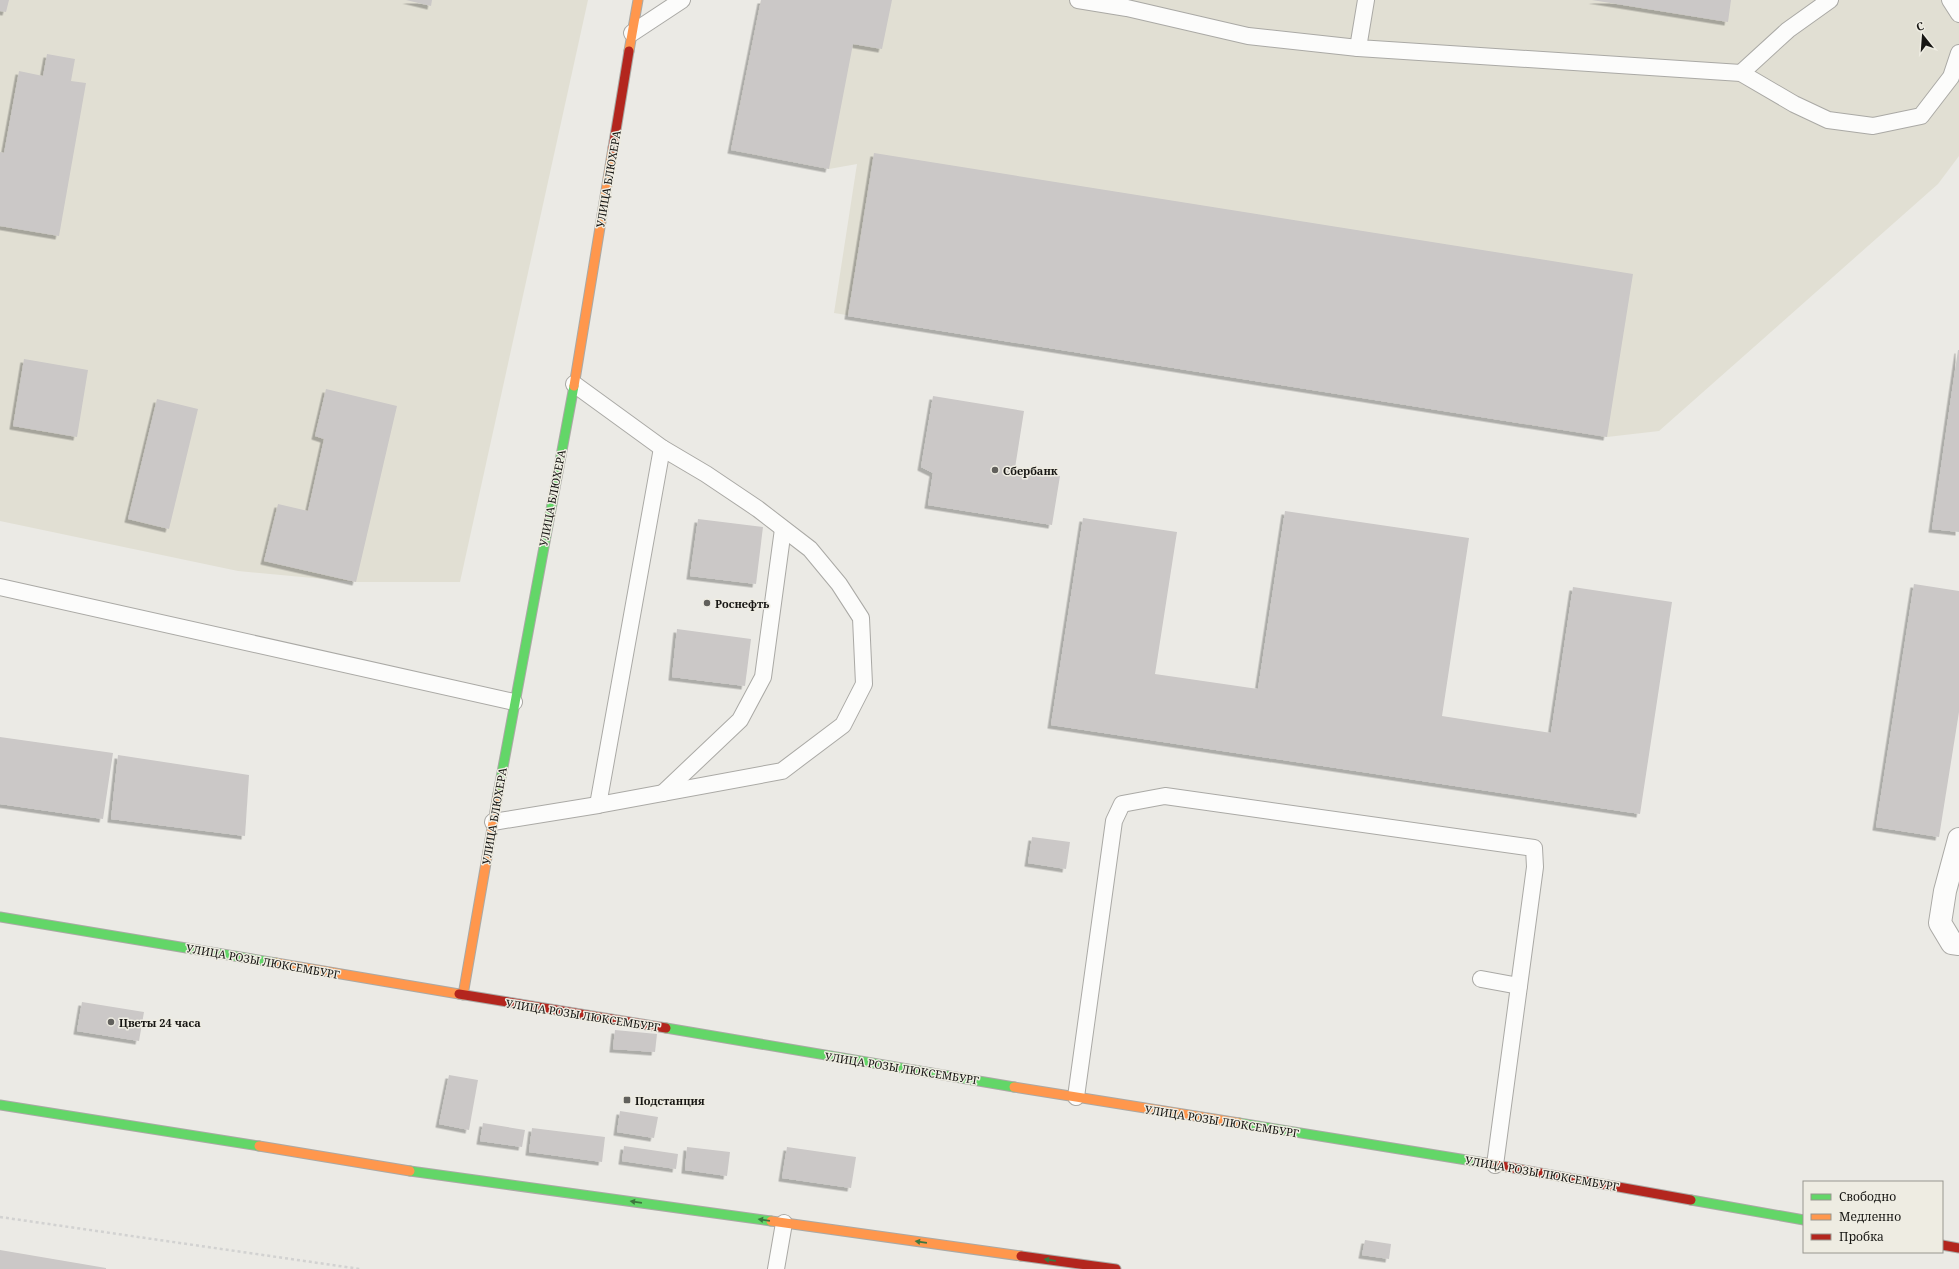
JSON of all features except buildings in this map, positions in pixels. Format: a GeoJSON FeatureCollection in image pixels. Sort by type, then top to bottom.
{"type":"FeatureCollection","features":[{"type":"Feature","properties":{"kind":"street","name":"УЛИЦА БЛЮХЕРА"},"geometry":{"type":"LineString","coordinates":[[463,995],[514,702],[574,384],[638,0]]}},
{"type":"Feature","properties":{"kind":"street"},"geometry":{"type":"LineString","coordinates":[[1959,839],[1945,891],[1940,923],[1952,943],[1959,944]]}},
{"type":"Feature","properties":{"kind":"street","name":"УЛИЦА РОЗЫ ЛЮКСЕМБУРГ"},"geometry":{"type":"LineString","coordinates":[[0,917],[1076,1097],[1495,1165],[1803,1220]]}},
{"type":"Feature","properties":{"kind":"street"},"geometry":{"type":"LineString","coordinates":[[0,1105],[420,1172],[1116,1269]]}},
{"type":"Feature","properties":{"kind":"street"},"geometry":{"type":"LineString","coordinates":[[1943,1245],[1959,1248]]}},
{"type":"Feature","properties":{"kind":"lane"},"geometry":{"type":"LineString","coordinates":[[632,33],[682,0]]}},
{"type":"Feature","properties":{"kind":"lane"},"geometry":{"type":"LineString","coordinates":[[1078,0],[1126,8],[1248,36],[1358,48],[1741,73],[1794,104],[1828,120],[1873,126],[1921,116],[1951,78],[1959,53]]}},
{"type":"Feature","properties":{"kind":"lane"},"geometry":{"type":"LineString","coordinates":[[1358,48],[1366,0]]}},
{"type":"Feature","properties":{"kind":"lane"},"geometry":{"type":"LineString","coordinates":[[1741,73],[1788,30],[1830,0]]}},
{"type":"Feature","properties":{"kind":"lane"},"geometry":{"type":"LineString","coordinates":[[1950,0],[1959,14]]}},
{"type":"Feature","properties":{"kind":"lane"},"geometry":{"type":"LineString","coordinates":[[493,822],[598,805],[782,771],[843,725],[864,684],[861,618],[839,584],[810,549],[758,509],[706,474],[662,448],[574,384]]}},
{"type":"Feature","properties":{"kind":"lane"},"geometry":{"type":"LineString","coordinates":[[598,805],[662,448]]}},
{"type":"Feature","properties":{"kind":"lane"},"geometry":{"type":"LineString","coordinates":[[663,793],[740,720],[763,676],[783,529]]}},
{"type":"Feature","properties":{"kind":"lane"},"geometry":{"type":"LineString","coordinates":[[0,587],[514,702]]}},
{"type":"Feature","properties":{"kind":"lane"},"geometry":{"type":"LineString","coordinates":[[1076,1097],[1114,821],[1122,804],[1165,796],[1534,848],[1534,867],[1495,1165]]}},
{"type":"Feature","properties":{"kind":"lane"},"geometry":{"type":"LineString","coordinates":[[1482,979],[1519,986]]}},
{"type":"Feature","properties":{"kind":"lane"},"geometry":{"type":"LineString","coordinates":[[776,1269],[784,1223]]}},
{"type":"Feature","properties":{"kind":"path"},"geometry":{"type":"LineString","coordinates":[[0,1217],[360,1269]]}},
{"type":"Feature","properties":{"kind":"shaded area"},"geometry":{"type":"Polygon","coordinates":[[[0,0],[588,0],[460,582],[356,582],[238,571],[0,521],[0,0]]]}},
{"type":"Feature","properties":{"kind":"shaded area"},"geometry":{"type":"Polygon","coordinates":[[[761,0],[1959,0],[1959,156],[1938,184],[1659,431],[1607,437],[834,313],[857,164],[829,169],[731,150],[761,0]]]}},
{"type":"Feature","properties":{"kind":"traffic: fast"},"geometry":{"type":"LineString","coordinates":[[498,794],[574,386]]}},
{"type":"Feature","properties":{"kind":"traffic: fast"},"geometry":{"type":"LineString","coordinates":[[0,917],[276,963]]}},
{"type":"Feature","properties":{"kind":"traffic: fast"},"geometry":{"type":"LineString","coordinates":[[666,1028],[1014,1087]]}},
{"type":"Feature","properties":{"kind":"traffic: fast"},"geometry":{"type":"LineString","coordinates":[[0,1105],[259,1146]]}},
{"type":"Feature","properties":{"kind":"traffic: fast"},"geometry":{"type":"LineString","coordinates":[[1239,1123],[1485,1163]]}},
{"type":"Feature","properties":{"kind":"traffic: fast"},"geometry":{"type":"LineString","coordinates":[[410,1171],[771,1221]]}},
{"type":"Feature","properties":{"kind":"traffic: fast"},"geometry":{"type":"LineString","coordinates":[[1691,1200],[1803,1220]]}},
{"type":"Feature","properties":{"kind":"traffic: slow"},"geometry":{"type":"LineString","coordinates":[[629,51],[638,0]]}},
{"type":"Feature","properties":{"kind":"traffic: slow"},"geometry":{"type":"LineString","coordinates":[[574,386],[613,148]]}},
{"type":"Feature","properties":{"kind":"traffic: slow"},"geometry":{"type":"LineString","coordinates":[[463,995],[498,794]]}},
{"type":"Feature","properties":{"kind":"traffic: slow"},"geometry":{"type":"LineString","coordinates":[[276,963],[459,994]]}},
{"type":"Feature","properties":{"kind":"traffic: slow"},"geometry":{"type":"LineString","coordinates":[[1014,1087],[1239,1123]]}},
{"type":"Feature","properties":{"kind":"traffic: slow"},"geometry":{"type":"LineString","coordinates":[[259,1146],[410,1171]]}},
{"type":"Feature","properties":{"kind":"traffic: slow"},"geometry":{"type":"LineString","coordinates":[[771,1221],[1021,1256]]}},
{"type":"Feature","properties":{"kind":"traffic: jam"},"geometry":{"type":"LineString","coordinates":[[613,148],[629,51]]}},
{"type":"Feature","properties":{"kind":"traffic: jam"},"geometry":{"type":"LineString","coordinates":[[459,994],[666,1028]]}},
{"type":"Feature","properties":{"kind":"traffic: jam"},"geometry":{"type":"LineString","coordinates":[[1485,1163],[1691,1200]]}},
{"type":"Feature","properties":{"kind":"traffic: jam"},"geometry":{"type":"LineString","coordinates":[[1943,1245],[1959,1248]]}},
{"type":"Feature","properties":{"kind":"traffic: jam"},"geometry":{"type":"LineString","coordinates":[[1021,1256],[1116,1269]]}},
{"type":"Feature","properties":{"kind":"place","name":"Сбербанк"},"geometry":{"type":"Point","coordinates":[995,470]}},
{"type":"Feature","properties":{"kind":"place","name":"Роснефть"},"geometry":{"type":"Point","coordinates":[707,603]}},
{"type":"Feature","properties":{"kind":"place","name":"Цветы 24 часа"},"geometry":{"type":"Point","coordinates":[111,1022]}},
{"type":"Feature","properties":{"kind":"place","name":"Подстанция"},"geometry":{"type":"Point","coordinates":[627,1100]}}]}
